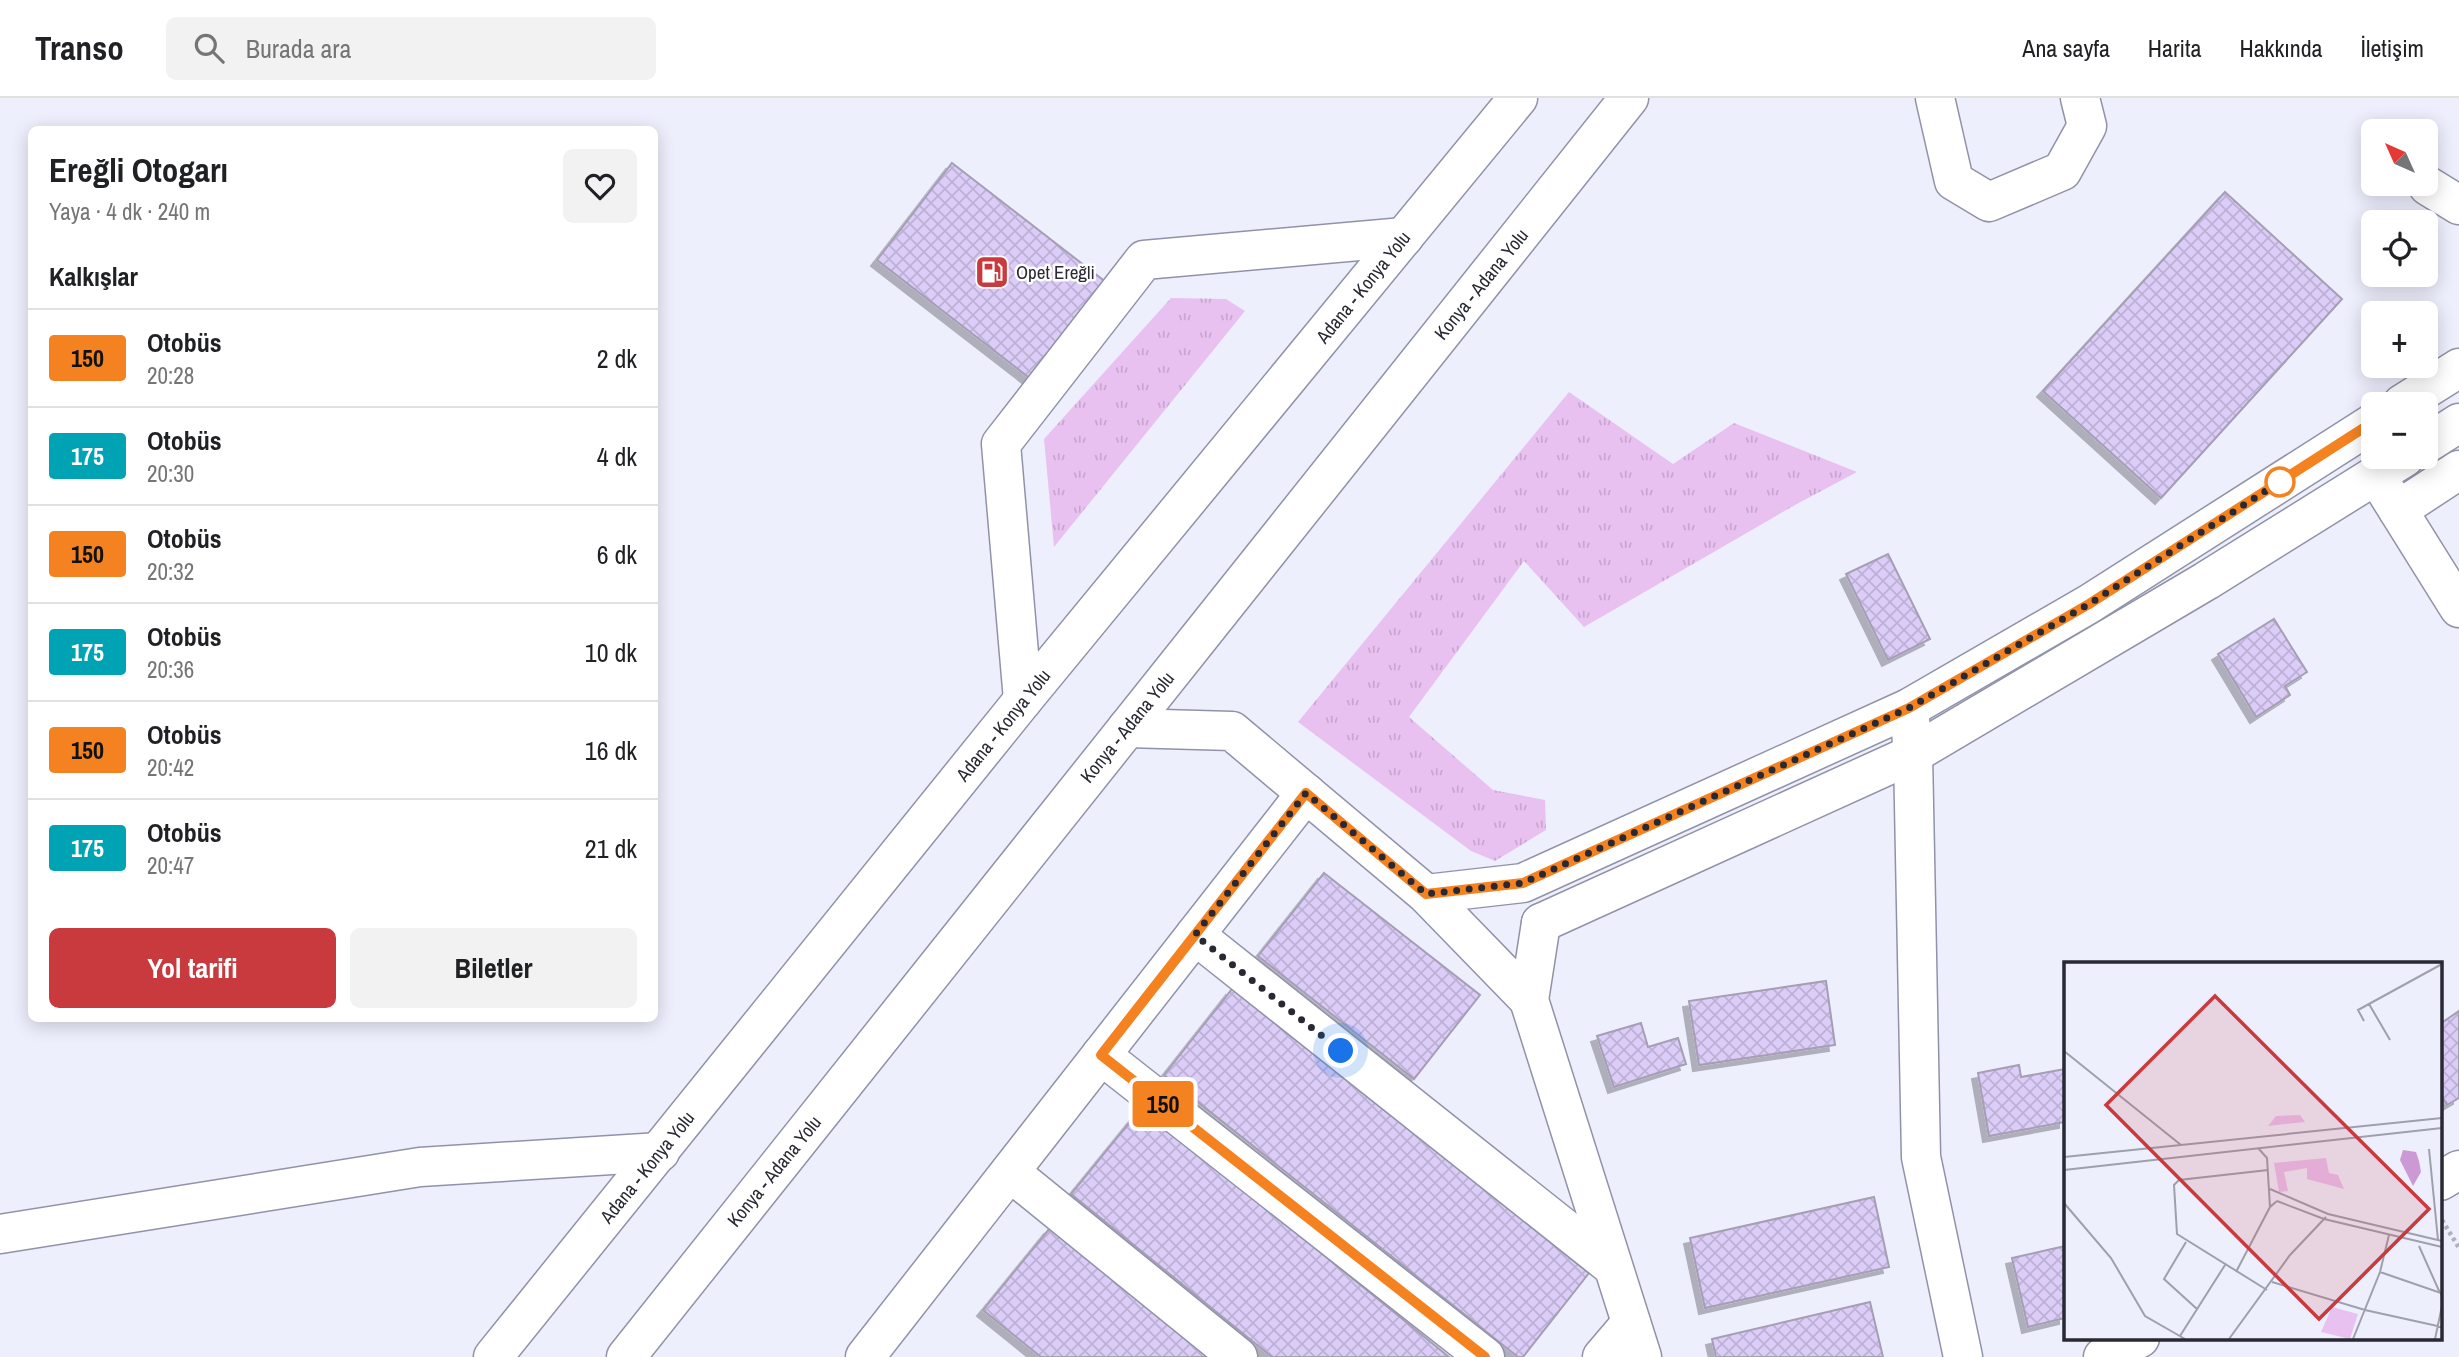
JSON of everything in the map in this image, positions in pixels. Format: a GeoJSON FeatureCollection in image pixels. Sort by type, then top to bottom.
{"type":"FeatureCollection","features":[{"type":"Feature","properties":{"kind":"main road","name":"Adana - Konya Yolu"},"geometry":{"type":"LineString","coordinates":[[494,1357],[1023,700],[1518,98]]}},
{"type":"Feature","properties":{"kind":"main road","name":"Konya - Adana Yolu"},"geometry":{"type":"LineString","coordinates":[[625,1357],[1629,98]]}},
{"type":"Feature","properties":{"kind":"main road"},"geometry":{"type":"LineString","coordinates":[[1936,98],[1954,181],[1990,202],[2062,170],[2087,126],[2080,98]]}},
{"type":"Feature","properties":{"kind":"main road"},"geometry":{"type":"LineString","coordinates":[[1023,700],[1001,444],[1144,260],[1404,237]]}},
{"type":"Feature","properties":{"kind":"main road"},"geometry":{"type":"LineString","coordinates":[[2421,392],[2459,368]]}},
{"type":"Feature","properties":{"kind":"main road"},"geometry":{"type":"LineString","coordinates":[[2438,436],[2459,423]]}},
{"type":"Feature","properties":{"kind":"main road"},"geometry":{"type":"LineString","coordinates":[[1426,894],[1523,883],[1909,708],[2089,604],[2361,430]]}},
{"type":"Feature","properties":{"kind":"main road"},"geometry":{"type":"LineString","coordinates":[[1602,1357],[1636,1340],[1529,1000],[1541,923],[1913,754],[2206,581],[2386,469]]}},
{"type":"Feature","properties":{"kind":"main road"},"geometry":{"type":"LineString","coordinates":[[2391,469],[2398,510],[2459,608]]}},
{"type":"Feature","properties":{"kind":"main road"},"geometry":{"type":"LineString","coordinates":[[2398,510],[2459,470]]}},
{"type":"Feature","properties":{"kind":"main road"},"geometry":{"type":"LineString","coordinates":[[1909,708],[1913,754],[1922,1157],[1963,1357]]}},
{"type":"Feature","properties":{"kind":"main road"},"geometry":{"type":"LineString","coordinates":[[1127,728],[1232,731],[1426,894],[1529,1000]]}},
{"type":"Feature","properties":{"kind":"main road"},"geometry":{"type":"LineString","coordinates":[[865,1357],[1306,793]]}},
{"type":"Feature","properties":{"kind":"main road"},"geometry":{"type":"LineString","coordinates":[[1195,935],[1613,1267]]}},
{"type":"Feature","properties":{"kind":"main road"},"geometry":{"type":"LineString","coordinates":[[1101,1055],[1485,1357]]}},
{"type":"Feature","properties":{"kind":"main road"},"geometry":{"type":"LineString","coordinates":[[0,1234],[420,1167],[660,1152]]}},
{"type":"Feature","properties":{"kind":"main road"},"geometry":{"type":"LineString","coordinates":[[2442,1180],[2459,1170]]}},
{"type":"Feature","properties":{"kind":"main road"},"geometry":{"type":"LineString","coordinates":[[1010,1172],[1238,1357]]}},
{"type":"Feature","properties":{"kind":"main road"},"geometry":{"type":"LineString","coordinates":[[2103,1357],[2136,1340]]}},
{"type":"Feature","properties":{"kind":"path"},"geometry":{"type":"LineString","coordinates":[[2442,1220],[2459,1248]]}},
{"type":"Feature","properties":{"kind":"green space"},"geometry":{"type":"Polygon","coordinates":[[[1171,298],[1226,299],[1245,311],[1054,547],[1044,439],[1171,298]]]}},
{"type":"Feature","properties":{"kind":"green space"},"geometry":{"type":"Polygon","coordinates":[[[1569,392],[1673,464],[1734,423],[1857,472],[1584,627],[1524,561],[1409,717],[1493,790],[1545,800],[1546,830],[1495,861],[1471,851],[1298,722],[1569,392]]]}},
{"type":"Feature","properties":{"kind":"building"},"geometry":{"type":"Polygon","coordinates":[[[952,163],[1107,283],[1032,380],[877,260],[952,163]]]}},
{"type":"Feature","properties":{"kind":"building"},"geometry":{"type":"Polygon","coordinates":[[[2225,192],[2342,299],[2161,498],[2043,391],[2225,192]]]}},
{"type":"Feature","properties":{"kind":"building"},"geometry":{"type":"Polygon","coordinates":[[[1888,554],[1930,639],[1888,660],[1846,574],[1888,554]]]}},
{"type":"Feature","properties":{"kind":"building"},"geometry":{"type":"Polygon","coordinates":[[[2274,619],[2307,672],[2285,686],[2290,695],[2256,717],[2218,654],[2274,619]]]}},
{"type":"Feature","properties":{"kind":"building"},"geometry":{"type":"Polygon","coordinates":[[[1324,873],[1480,995],[1414,1079],[1258,956],[1324,873]]]}},
{"type":"Feature","properties":{"kind":"building"},"geometry":{"type":"Polygon","coordinates":[[[1826,981],[1835,1045],[1699,1065],[1689,1001],[1826,981]]]}},
{"type":"Feature","properties":{"kind":"building"},"geometry":{"type":"Polygon","coordinates":[[[1232,989],[1589,1273],[1523,1357],[1518,1357],[1164,1075],[1232,989]]]}},
{"type":"Feature","properties":{"kind":"building"},"geometry":{"type":"Polygon","coordinates":[[[2459,1011],[2459,1098],[2447,1105],[2442,1096],[2442,1023],[2459,1011]]]}},
{"type":"Feature","properties":{"kind":"building"},"geometry":{"type":"Polygon","coordinates":[[[1641,1023],[1648,1047],[1678,1038],[1686,1064],[1614,1087],[1597,1036],[1641,1023]]]}},
{"type":"Feature","properties":{"kind":"building"},"geometry":{"type":"Polygon","coordinates":[[[2019,1065],[2021,1077],[2064,1069],[2064,1122],[1989,1136],[1978,1073],[2019,1065]]]}},
{"type":"Feature","properties":{"kind":"building"},"geometry":{"type":"Polygon","coordinates":[[[1142,1107],[1449,1357],[1272,1357],[1071,1194],[1142,1107]]]}},
{"type":"Feature","properties":{"kind":"building"},"geometry":{"type":"Polygon","coordinates":[[[1874,1197],[1889,1267],[1705,1308],[1690,1238],[1874,1197]]]}},
{"type":"Feature","properties":{"kind":"building"},"geometry":{"type":"Polygon","coordinates":[[[1050,1228],[1209,1357],[1041,1357],[983,1310],[1050,1228]]]}},
{"type":"Feature","properties":{"kind":"building"},"geometry":{"type":"Polygon","coordinates":[[[2064,1246],[2064,1318],[2028,1327],[2012,1258],[2064,1246]]]}},
{"type":"Feature","properties":{"kind":"building"},"geometry":{"type":"Polygon","coordinates":[[[1870,1302],[1883,1357],[1716,1357],[1712,1339],[1870,1302]]]}},
{"type":"Feature","properties":{"kind":"bus line","name":"150"},"geometry":{"type":"LineString","coordinates":[[1485,1357],[1101,1055],[1306,793],[1426,894],[1523,883],[1909,708],[2089,604],[2361,430]]}},
{"type":"Feature","properties":{"kind":"place","name":"Opet Ereğli"},"geometry":{"type":"Point","coordinates":[992,272]}},
{"type":"Feature","properties":{"kind":"route"},"geometry":{"type":"LineString","coordinates":[[1341,1051],[1195,935],[1306,793],[1426,894],[1523,883],[1909,708],[2089,604],[2286,478],[2280,482]]}}]}
